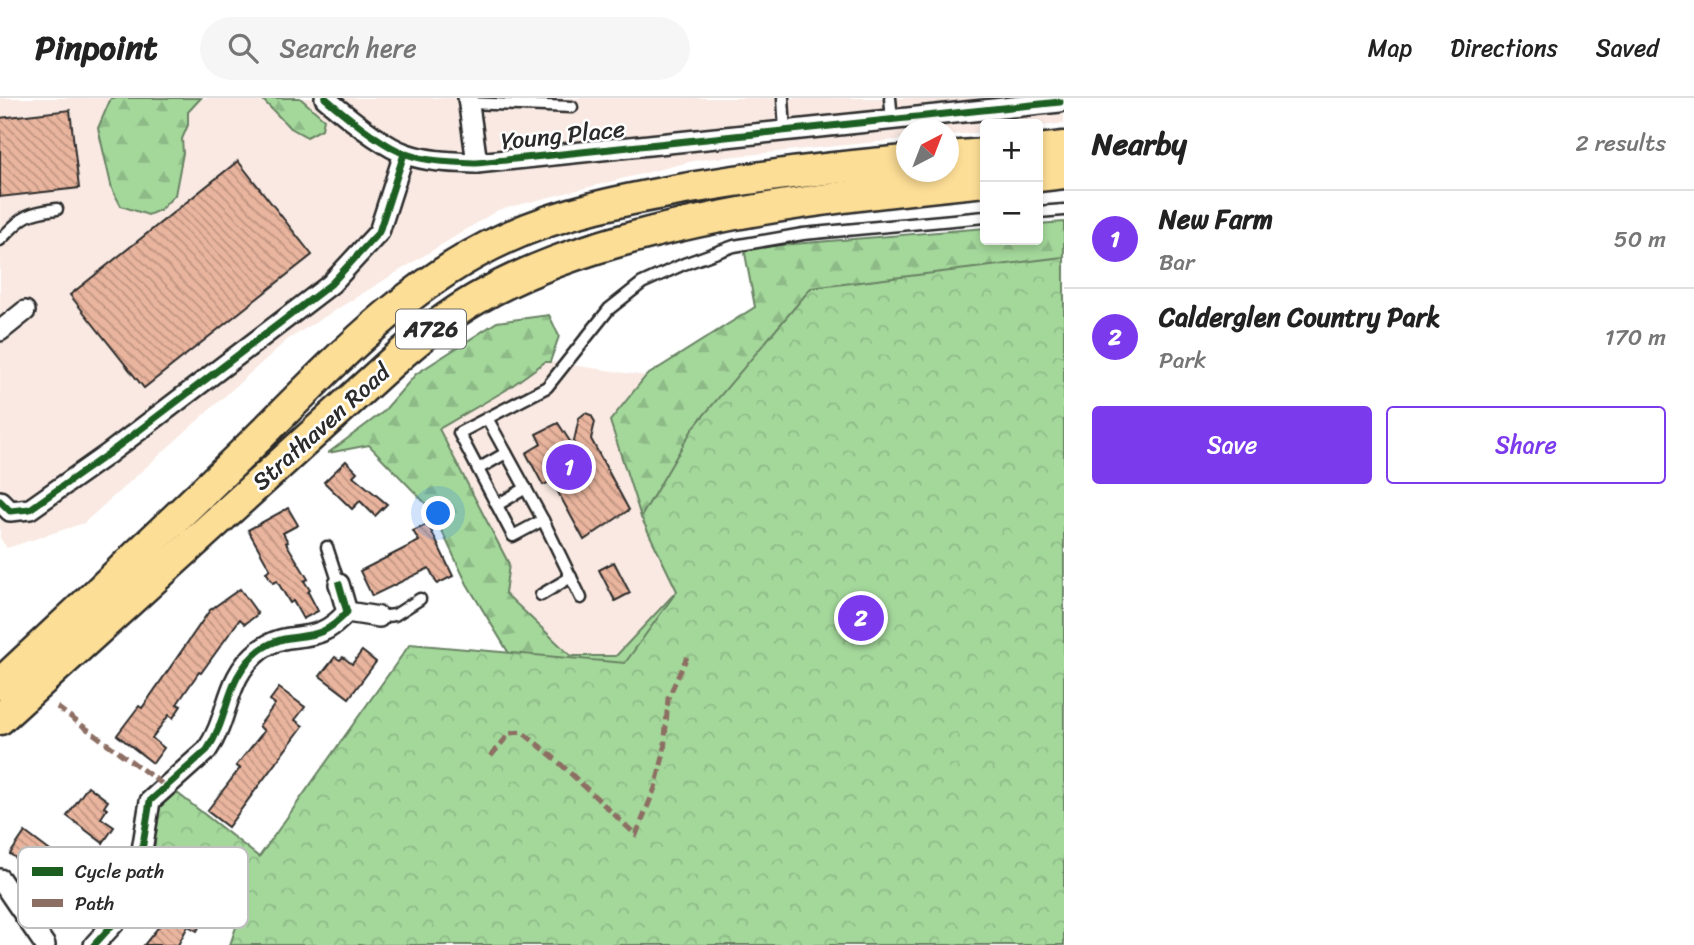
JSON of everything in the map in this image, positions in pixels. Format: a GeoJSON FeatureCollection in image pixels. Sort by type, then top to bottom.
{"type":"FeatureCollection","features":[{"type":"Feature","properties":{"kind":"main road"},"geometry":{"type":"LineString","coordinates":[[1043,149],[1064,147]]}},
{"type":"Feature","properties":{"kind":"main road"},"geometry":{"type":"LineString","coordinates":[[959,156],[980,154]]}},
{"type":"Feature","properties":{"kind":"main road","name":"Strathaven Road"},"geometry":{"type":"LineString","coordinates":[[0,684],[130,564],[376,325],[423,286],[477,252],[513,234],[558,218],[635,199],[765,175],[896,162]]}},
{"type":"Feature","properties":{"kind":"main road"},"geometry":{"type":"LineString","coordinates":[[1043,175],[1064,173]]}},
{"type":"Feature","properties":{"kind":"main road","name":"Strathaven Road"},"geometry":{"type":"LineString","coordinates":[[0,719],[391,363],[427,332],[485,294],[565,257],[689,223],[830,199],[980,182]]}},
{"type":"Feature","properties":{"kind":"street","name":"Young Place"},"geometry":{"type":"LineString","coordinates":[[325,98],[351,121],[404,154],[439,162],[477,163],[1060,102]]}},
{"type":"Feature","properties":{"kind":"street","name":"Young Place"},"geometry":{"type":"LineString","coordinates":[[468,101],[477,163]]}},
{"type":"Feature","properties":{"kind":"street"},"geometry":{"type":"LineString","coordinates":[[0,501],[10,511],[30,509],[108,454],[331,284],[379,232],[404,154]]}},
{"type":"Feature","properties":{"kind":"street"},"geometry":{"type":"LineString","coordinates":[[0,331],[24,311]]}},
{"type":"Feature","properties":{"kind":"street"},"geometry":{"type":"LineString","coordinates":[[339,584],[347,612]]}},
{"type":"Feature","properties":{"kind":"street"},"geometry":{"type":"LineString","coordinates":[[347,612],[379,617]]}},
{"type":"Feature","properties":{"kind":"street"},"geometry":{"type":"LineString","coordinates":[[143,847],[150,801],[207,750],[221,723],[234,680],[245,663],[262,648],[282,639],[324,633],[335,626],[347,612]]}},
{"type":"Feature","properties":{"kind":"street"},"geometry":{"type":"LineString","coordinates":[[0,879],[18,905]]}},
{"type":"Feature","properties":{"kind":"street"},"geometry":{"type":"LineString","coordinates":[[34,928],[46,945]]}},
{"type":"Feature","properties":{"kind":"street"},"geometry":{"type":"LineString","coordinates":[[94,945],[110,928]]}},
{"type":"Feature","properties":{"kind":"lane"},"geometry":{"type":"LineString","coordinates":[[783,98],[785,131]]}},
{"type":"Feature","properties":{"kind":"lane"},"geometry":{"type":"LineString","coordinates":[[890,98],[892,120]]}},
{"type":"Feature","properties":{"kind":"lane"},"geometry":{"type":"LineString","coordinates":[[468,101],[572,107]]}},
{"type":"Feature","properties":{"kind":"lane"},"geometry":{"type":"LineString","coordinates":[[0,240],[19,219],[35,211],[57,209]]}},
{"type":"Feature","properties":{"kind":"lane"},"geometry":{"type":"LineString","coordinates":[[1043,211],[1064,209]]}},
{"type":"Feature","properties":{"kind":"lane"},"geometry":{"type":"LineString","coordinates":[[543,520],[513,536],[459,433],[547,387],[609,309],[642,284],[684,264],[734,246],[803,233],[980,218]]}},
{"type":"Feature","properties":{"kind":"lane"},"geometry":{"type":"LineString","coordinates":[[487,418],[543,520],[581,598]]}},
{"type":"Feature","properties":{"kind":"lane"},"geometry":{"type":"LineString","coordinates":[[478,469],[506,453]]}},
{"type":"Feature","properties":{"kind":"lane"},"geometry":{"type":"LineString","coordinates":[[497,505],[526,488]]}},
{"type":"Feature","properties":{"kind":"lane"},"geometry":{"type":"LineString","coordinates":[[327,547],[339,584]]}},
{"type":"Feature","properties":{"kind":"lane"},"geometry":{"type":"LineString","coordinates":[[541,595],[571,577]]}},
{"type":"Feature","properties":{"kind":"lane"},"geometry":{"type":"LineString","coordinates":[[379,617],[395,615],[420,599]]}},
{"type":"Feature","properties":{"kind":"shaded area"},"geometry":{"type":"Polygon","coordinates":[[[0,98],[1064,98],[1064,124],[1043,126],[1043,119],[980,119],[980,132],[959,134],[959,119],[896,119],[896,140],[697,160],[498,210],[287,340],[84,523],[7,548],[0,538],[0,98]]]}},
{"type":"Feature","properties":{"kind":"shaded area"},"geometry":{"type":"Polygon","coordinates":[[[545,361],[646,376],[610,422],[641,517],[677,591],[616,657],[571,656],[505,593],[439,429],[506,390],[545,361]]]}},
{"type":"Feature","properties":{"kind":"green space"},"geometry":{"type":"Polygon","coordinates":[[[111,98],[201,98],[188,112],[175,195],[160,210],[148,215],[121,206],[112,189],[98,128],[111,98]]]}},
{"type":"Feature","properties":{"kind":"green space"},"geometry":{"type":"Polygon","coordinates":[[[261,98],[300,98],[324,119],[322,129],[307,137],[289,127],[261,98]]]}},
{"type":"Feature","properties":{"kind":"green space"},"geometry":{"type":"Polygon","coordinates":[[[1064,222],[1064,351],[702,417],[641,517],[610,421],[646,376],[755,307],[744,248],[980,228],[980,245],[1043,245],[1043,224],[1064,222]]]}},
{"type":"Feature","properties":{"kind":"green space"},"geometry":{"type":"Polygon","coordinates":[[[1064,257],[1064,945],[230,945],[236,928],[248,928],[248,848],[259,857],[410,644],[625,663],[677,591],[641,517],[693,428],[811,288],[1064,257]]]}},
{"type":"Feature","properties":{"kind":"green space"},"geometry":{"type":"Polygon","coordinates":[[[549,315],[559,336],[550,362],[545,362],[506,390],[439,429],[509,564],[505,593],[571,656],[616,656],[673,595],[746,610],[539,703],[467,584],[432,510],[369,445],[328,453],[383,412],[416,374],[497,322],[549,315]]]}},
{"type":"Feature","properties":{"kind":"green space"},"geometry":{"type":"Polygon","coordinates":[[[176,792],[246,847],[154,847],[160,806],[176,792]]]}},
{"type":"Feature","properties":{"kind":"building"},"geometry":{"type":"Polygon","coordinates":[[[70,110],[79,188],[0,197],[0,118],[70,110]]]}},
{"type":"Feature","properties":{"kind":"building"},"geometry":{"type":"Polygon","coordinates":[[[238,161],[312,255],[144,388],[70,295],[238,161]]]}},
{"type":"Feature","properties":{"kind":"building"},"geometry":{"type":"Polygon","coordinates":[[[585,413],[591,415],[595,422],[591,439],[629,510],[584,540],[552,481],[543,485],[526,453],[541,444],[536,434],[558,423],[573,446],[579,418],[585,413]]]}},
{"type":"Feature","properties":{"kind":"building"},"geometry":{"type":"Polygon","coordinates":[[[346,461],[357,472],[353,476],[387,504],[375,516],[360,501],[352,509],[324,482],[346,461]]]}},
{"type":"Feature","properties":{"kind":"building"},"geometry":{"type":"Polygon","coordinates":[[[288,508],[298,525],[283,533],[288,542],[286,543],[308,579],[304,581],[318,611],[303,619],[293,601],[290,603],[277,581],[273,583],[266,572],[270,569],[248,530],[288,508]]]}},
{"type":"Feature","properties":{"kind":"building"},"geometry":{"type":"Polygon","coordinates":[[[428,524],[453,576],[437,584],[429,568],[372,596],[360,571],[419,541],[413,531],[428,524]]]}},
{"type":"Feature","properties":{"kind":"building"},"geometry":{"type":"Polygon","coordinates":[[[614,562],[630,593],[615,601],[599,570],[614,562]]]}},
{"type":"Feature","properties":{"kind":"building"},"geometry":{"type":"Polygon","coordinates":[[[240,589],[258,614],[245,624],[240,619],[177,704],[181,706],[173,718],[169,715],[152,738],[164,748],[153,763],[117,735],[139,706],[142,708],[210,610],[240,589]]]}},
{"type":"Feature","properties":{"kind":"building"},"geometry":{"type":"Polygon","coordinates":[[[362,651],[376,662],[349,698],[320,676],[335,657],[340,660],[343,657],[352,664],[362,651]]]}},
{"type":"Feature","properties":{"kind":"building"},"geometry":{"type":"Polygon","coordinates":[[[279,688],[305,707],[295,720],[303,726],[228,827],[207,811],[240,768],[236,766],[264,731],[259,726],[275,704],[270,700],[279,688]]]}},
{"type":"Feature","properties":{"kind":"building"},"geometry":{"type":"Polygon","coordinates":[[[88,786],[108,801],[104,807],[107,809],[101,818],[114,827],[103,843],[67,816],[88,786]]]}},
{"type":"Feature","properties":{"kind":"building"},"geometry":{"type":"Polygon","coordinates":[[[25,832],[45,847],[18,847],[18,860],[10,854],[25,832]]]}},
{"type":"Feature","properties":{"kind":"building"},"geometry":{"type":"Polygon","coordinates":[[[158,928],[187,928],[178,945],[144,945],[158,928]]]}},
{"type":"Feature","properties":{"kind":"marked path"},"geometry":{"type":"LineString","coordinates":[[491,756],[510,733],[522,732],[552,756],[636,835],[655,788],[664,753],[668,698],[687,657]]}},
{"type":"Feature","properties":{"kind":"marked path"},"geometry":{"type":"LineString","coordinates":[[57,707],[165,786]]}},
{"type":"Feature","properties":{"kind":"cycle path"},"geometry":{"type":"LineString","coordinates":[[325,98],[396,150],[432,160],[477,163],[1060,102]]}},
{"type":"Feature","properties":{"kind":"cycle path"},"geometry":{"type":"LineString","coordinates":[[0,501],[10,511],[30,509],[108,454],[331,284],[379,232],[404,154]]}},
{"type":"Feature","properties":{"kind":"cycle path"},"geometry":{"type":"LineString","coordinates":[[143,847],[150,801],[207,750],[215,737],[234,685],[248,661],[272,643],[324,631],[335,624],[347,612],[339,584]]}},
{"type":"Feature","properties":{"kind":"cycle path"},"geometry":{"type":"LineString","coordinates":[[94,945],[110,928]]}},
{"type":"Feature","properties":{"kind":"place","name":"New Farm"},"geometry":{"type":"Point","coordinates":[569,467]}},
{"type":"Feature","properties":{"kind":"place","name":"Calderglen Country Park"},"geometry":{"type":"Point","coordinates":[861,618]}}]}
